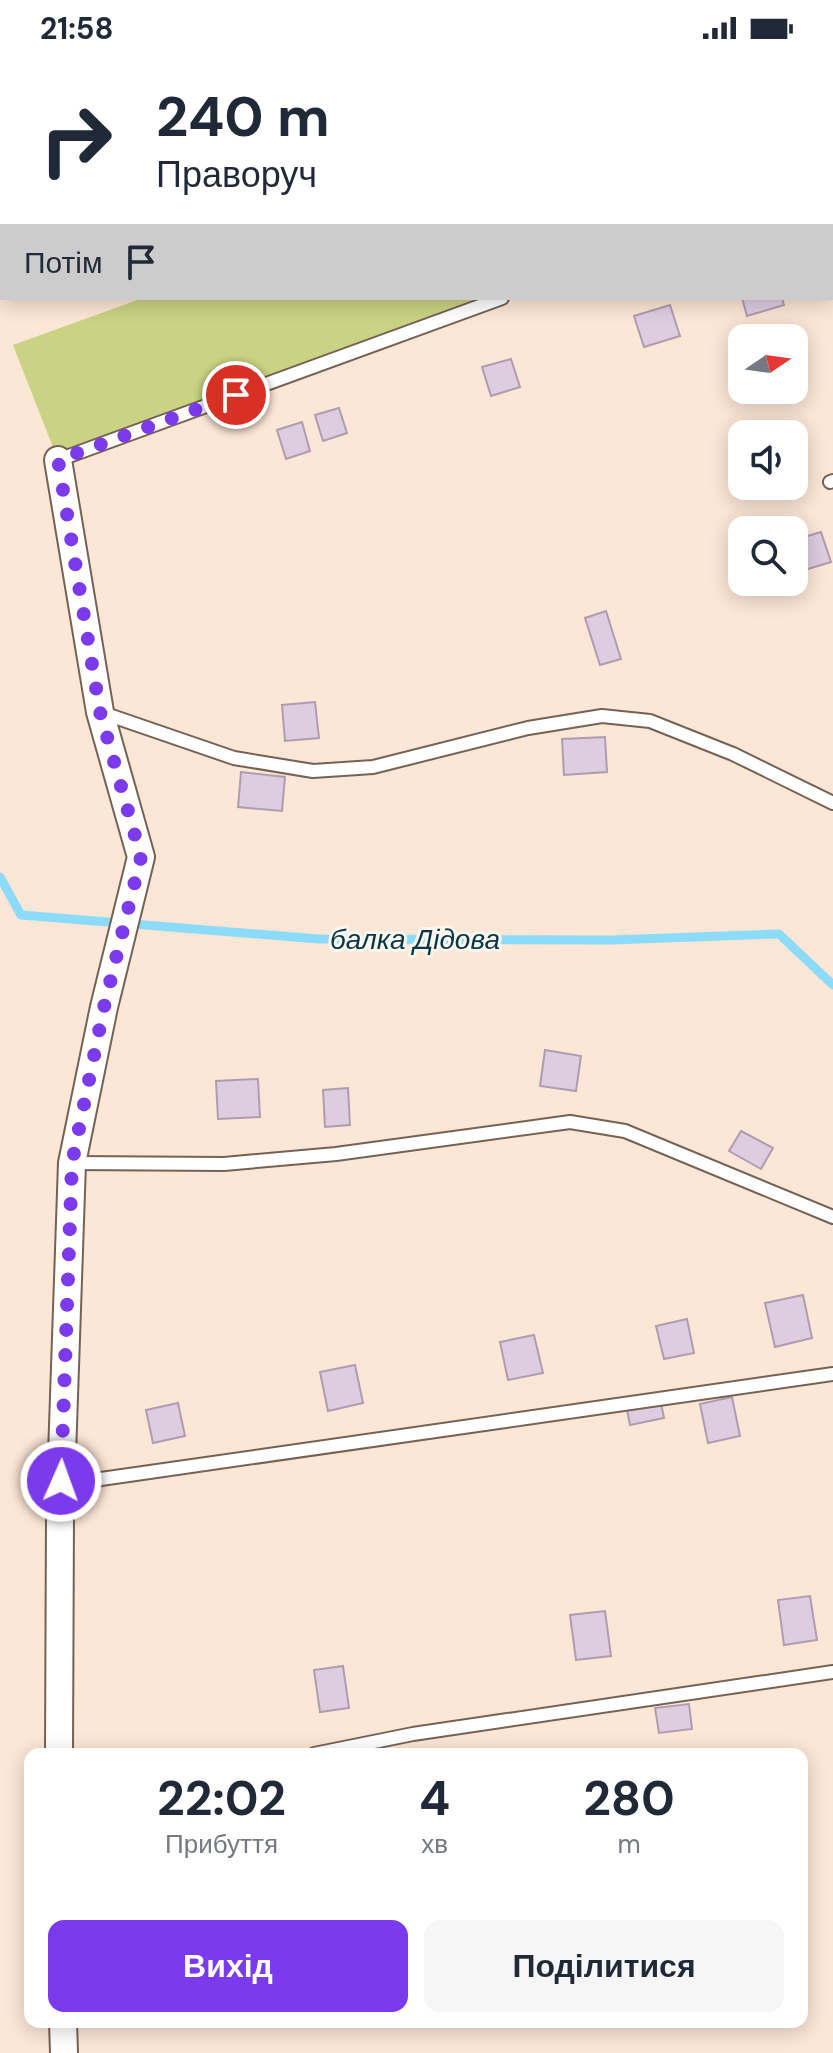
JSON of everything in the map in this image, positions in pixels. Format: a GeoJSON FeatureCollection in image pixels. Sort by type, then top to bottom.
{"type":"FeatureCollection","features":[{"type":"Feature","properties":{"kind":"street"},"geometry":{"type":"LineString","coordinates":[[58,460],[100,712],[141,857],[104,1007],[72,1163],[60,1513],[59,1748]]}},
{"type":"Feature","properties":{"kind":"street"},"geometry":{"type":"LineString","coordinates":[[63,2028],[64,2053]]}},
{"type":"Feature","properties":{"kind":"lane"},"geometry":{"type":"LineString","coordinates":[[58,460],[497,300]]}},
{"type":"Feature","properties":{"kind":"lane"},"geometry":{"type":"LineString","coordinates":[[100,712],[234,758],[313,771],[373,767],[528,728],[602,716],[650,721],[733,754],[833,803]]}},
{"type":"Feature","properties":{"kind":"lane"},"geometry":{"type":"LineString","coordinates":[[72,1163],[224,1164],[336,1154],[570,1122],[625,1131],[833,1217]]}},
{"type":"Feature","properties":{"kind":"lane"},"geometry":{"type":"LineString","coordinates":[[60,1513],[75,1487],[101,1479],[833,1374]]}},
{"type":"Feature","properties":{"kind":"lane"},"geometry":{"type":"LineString","coordinates":[[344,1748],[413,1734],[833,1672]]}},
{"type":"Feature","properties":{"kind":"green space"},"geometry":{"type":"Polygon","coordinates":[[[137,300],[497,300],[58,460],[13,345],[137,300]]]}},
{"type":"Feature","properties":{"kind":"building"},"geometry":{"type":"Polygon","coordinates":[[[743,300],[783,300],[784,305],[747,316],[743,300]]]}},
{"type":"Feature","properties":{"kind":"building"},"geometry":{"type":"Polygon","coordinates":[[[670,305],[680,336],[644,347],[634,316],[670,305]]]}},
{"type":"Feature","properties":{"kind":"building"},"geometry":{"type":"Polygon","coordinates":[[[511,359],[520,387],[491,396],[482,367],[511,359]]]}},
{"type":"Feature","properties":{"kind":"building"},"geometry":{"type":"Polygon","coordinates":[[[339,408],[347,433],[323,441],[315,415],[339,408]]]}},
{"type":"Feature","properties":{"kind":"building"},"geometry":{"type":"Polygon","coordinates":[[[302,422],[310,451],[286,459],[277,430],[302,422]]]}},
{"type":"Feature","properties":{"kind":"building"},"geometry":{"type":"Polygon","coordinates":[[[821,532],[831,562],[808,569],[808,536],[821,532]]]}},
{"type":"Feature","properties":{"kind":"building"},"geometry":{"type":"Polygon","coordinates":[[[606,611],[621,659],[600,665],[585,618],[606,611]]]}},
{"type":"Feature","properties":{"kind":"building"},"geometry":{"type":"Polygon","coordinates":[[[315,702],[319,738],[285,741],[282,705],[315,702]]]}},
{"type":"Feature","properties":{"kind":"building"},"geometry":{"type":"Polygon","coordinates":[[[605,737],[607,772],[564,775],[562,739],[605,737]]]}},
{"type":"Feature","properties":{"kind":"building"},"geometry":{"type":"Polygon","coordinates":[[[241,772],[285,777],[282,811],[238,807],[241,772]]]}},
{"type":"Feature","properties":{"kind":"building"},"geometry":{"type":"Polygon","coordinates":[[[545,1050],[581,1056],[576,1091],[540,1086],[545,1050]]]}},
{"type":"Feature","properties":{"kind":"building"},"geometry":{"type":"Polygon","coordinates":[[[258,1079],[260,1117],[218,1119],[216,1081],[258,1079]]]}},
{"type":"Feature","properties":{"kind":"building"},"geometry":{"type":"Polygon","coordinates":[[[348,1088],[350,1125],[325,1127],[323,1090],[348,1088]]]}},
{"type":"Feature","properties":{"kind":"building"},"geometry":{"type":"Polygon","coordinates":[[[741,1131],[773,1148],[761,1169],[729,1151],[741,1131]]]}},
{"type":"Feature","properties":{"kind":"building"},"geometry":{"type":"Polygon","coordinates":[[[803,1295],[812,1338],[775,1347],[765,1303],[803,1295]]]}},
{"type":"Feature","properties":{"kind":"building"},"geometry":{"type":"Polygon","coordinates":[[[687,1319],[694,1353],[664,1359],[656,1326],[687,1319]]]}},
{"type":"Feature","properties":{"kind":"building"},"geometry":{"type":"Polygon","coordinates":[[[534,1335],[543,1373],[508,1380],[500,1342],[534,1335]]]}},
{"type":"Feature","properties":{"kind":"building"},"geometry":{"type":"Polygon","coordinates":[[[355,1365],[363,1403],[328,1411],[320,1372],[355,1365]]]}},
{"type":"Feature","properties":{"kind":"building"},"geometry":{"type":"Polygon","coordinates":[[[732,1397],[740,1436],[708,1443],[700,1404],[732,1397]]]}},
{"type":"Feature","properties":{"kind":"building"},"geometry":{"type":"Polygon","coordinates":[[[178,1403],[185,1436],[153,1443],[146,1410],[178,1403]]]}},
{"type":"Feature","properties":{"kind":"building"},"geometry":{"type":"Polygon","coordinates":[[[661,1403],[664,1418],[630,1425],[627,1410],[661,1403]]]}},
{"type":"Feature","properties":{"kind":"building"},"geometry":{"type":"Polygon","coordinates":[[[810,1596],[817,1640],[784,1645],[778,1600],[810,1596]]]}},
{"type":"Feature","properties":{"kind":"building"},"geometry":{"type":"Polygon","coordinates":[[[605,1611],[611,1656],[576,1660],[570,1615],[605,1611]]]}},
{"type":"Feature","properties":{"kind":"building"},"geometry":{"type":"Polygon","coordinates":[[[343,1666],[349,1708],[320,1712],[314,1670],[343,1666]]]}},
{"type":"Feature","properties":{"kind":"building"},"geometry":{"type":"Polygon","coordinates":[[[689,1704],[692,1729],[659,1733],[655,1708],[689,1704]]]}},
{"type":"Feature","properties":{"kind":"waterway","name":"балка Дідова"},"geometry":{"type":"LineString","coordinates":[[0,877],[21,915],[319,939],[611,940],[779,934],[833,985]]}},
{"type":"Feature","properties":{"kind":"route"},"geometry":{"type":"LineString","coordinates":[[61,1481],[72,1163],[104,1007],[141,857],[100,712],[58,460],[236,395]]}}]}
